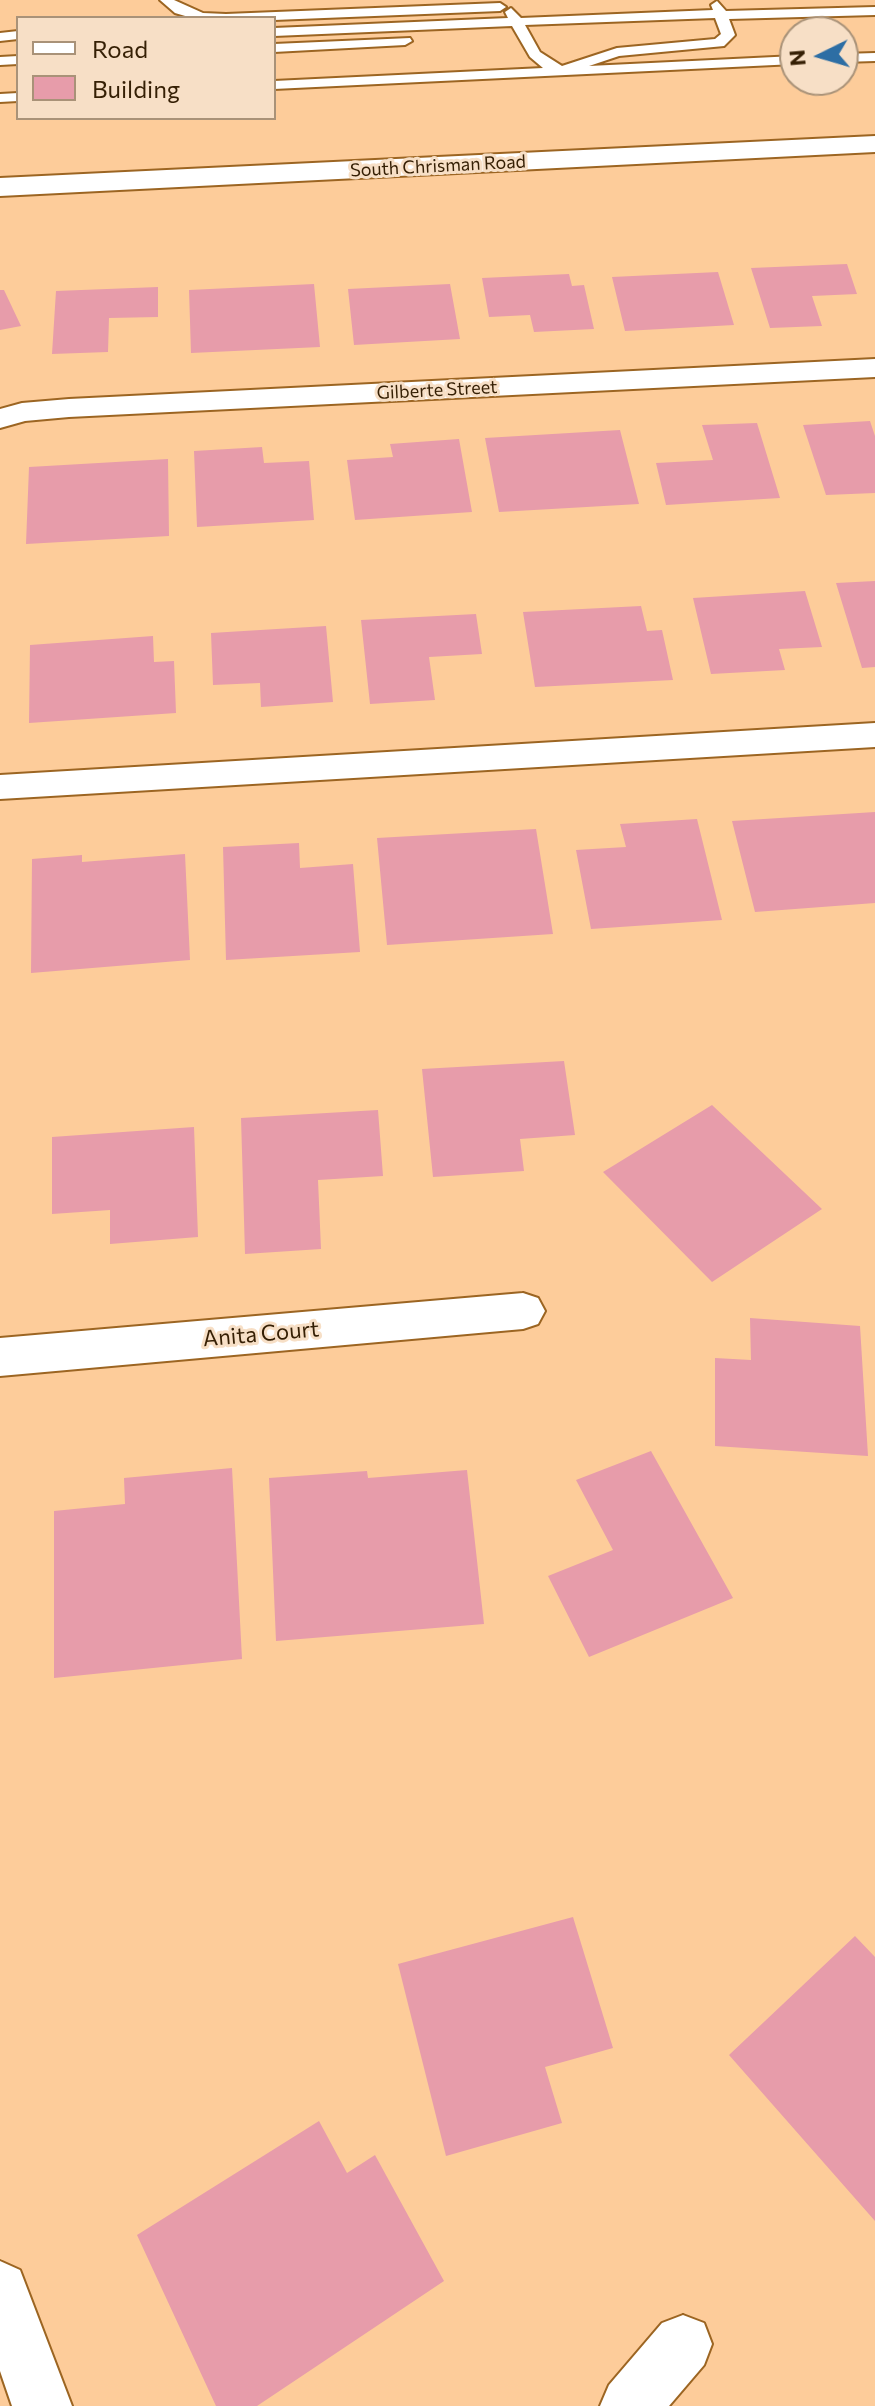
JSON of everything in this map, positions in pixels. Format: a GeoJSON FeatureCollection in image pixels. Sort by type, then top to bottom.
{"type":"FeatureCollection","features":[{"type":"Feature","properties":{"kind":"street","name":"South Chrisman Road"},"geometry":{"type":"LineString","coordinates":[[0,166],[875,124]]}},
{"type":"Feature","properties":{"kind":"street","name":"South Chrisman Road"},"geometry":{"type":"LineString","coordinates":[[0,187],[875,144]]}},
{"type":"Feature","properties":{"kind":"street"},"geometry":{"type":"LineString","coordinates":[[0,197],[377,178],[477,164]]}},
{"type":"Feature","properties":{"kind":"street","name":"Gilberte Street"},"geometry":{"type":"LineString","coordinates":[[0,419],[22,412],[69,408],[875,368]]}},
{"type":"Feature","properties":{"kind":"street"},"geometry":{"type":"LineString","coordinates":[[0,787],[875,735]]}},
{"type":"Feature","properties":{"kind":"street","name":"Anita Court"},"geometry":{"type":"LineString","coordinates":[[0,1357],[523,1311]]}},
{"type":"Feature","properties":{"kind":"street"},"geometry":{"type":"LineString","coordinates":[[0,2290],[42,2406]]}},
{"type":"Feature","properties":{"kind":"street"},"geometry":{"type":"LineString","coordinates":[[630,2406],[683,2344]]}},
{"type":"Feature","properties":{"kind":"lane"},"geometry":{"type":"LineString","coordinates":[[166,0],[180,10],[199,16]]}},
{"type":"Feature","properties":{"kind":"lane"},"geometry":{"type":"LineString","coordinates":[[513,16],[545,64],[561,71],[617,52],[719,43],[728,35],[715,0]]}},
{"type":"Feature","properties":{"kind":"lane"},"geometry":{"type":"LineString","coordinates":[[276,18],[513,16],[581,19],[875,11]]}},
{"type":"Feature","properties":{"kind":"lane"},"geometry":{"type":"LineString","coordinates":[[276,48],[513,16]]}},
{"type":"Feature","properties":{"kind":"lane"},"geometry":{"type":"LineString","coordinates":[[276,32],[513,16],[581,19]]}},
{"type":"Feature","properties":{"kind":"lane"},"geometry":{"type":"LineString","coordinates":[[276,85],[779,61]]}},
{"type":"Feature","properties":{"kind":"building"},"geometry":{"type":"Polygon","coordinates":[[[847,264],[857,294],[812,296],[822,326],[770,328],[751,268],[847,264]]]}},
{"type":"Feature","properties":{"kind":"building"},"geometry":{"type":"Polygon","coordinates":[[[718,272],[734,325],[625,331],[612,277],[718,272]]]}},
{"type":"Feature","properties":{"kind":"building"},"geometry":{"type":"Polygon","coordinates":[[[569,274],[572,286],[584,285],[594,329],[534,332],[530,315],[489,317],[482,278],[569,274]]]}},
{"type":"Feature","properties":{"kind":"building"},"geometry":{"type":"Polygon","coordinates":[[[314,284],[320,347],[191,353],[189,290],[314,284]]]}},
{"type":"Feature","properties":{"kind":"building"},"geometry":{"type":"Polygon","coordinates":[[[450,284],[460,339],[354,345],[348,289],[450,284]]]}},
{"type":"Feature","properties":{"kind":"building"},"geometry":{"type":"Polygon","coordinates":[[[158,287],[158,317],[109,318],[108,352],[52,354],[56,291],[158,287]]]}},
{"type":"Feature","properties":{"kind":"building"},"geometry":{"type":"Polygon","coordinates":[[[0,290],[4,290],[21,326],[0,330],[0,290]]]}},
{"type":"Feature","properties":{"kind":"building"},"geometry":{"type":"Polygon","coordinates":[[[870,421],[875,436],[875,493],[826,495],[803,425],[870,421]]]}},
{"type":"Feature","properties":{"kind":"building"},"geometry":{"type":"Polygon","coordinates":[[[757,423],[780,498],[666,505],[656,463],[713,460],[702,425],[757,423]]]}},
{"type":"Feature","properties":{"kind":"building"},"geometry":{"type":"Polygon","coordinates":[[[620,430],[639,504],[499,512],[485,438],[620,430]]]}},
{"type":"Feature","properties":{"kind":"building"},"geometry":{"type":"Polygon","coordinates":[[[459,439],[472,512],[355,520],[347,460],[393,457],[390,444],[459,439]]]}},
{"type":"Feature","properties":{"kind":"building"},"geometry":{"type":"Polygon","coordinates":[[[262,447],[264,463],[309,461],[314,520],[197,527],[194,451],[262,447]]]}},
{"type":"Feature","properties":{"kind":"building"},"geometry":{"type":"Polygon","coordinates":[[[168,459],[169,536],[26,544],[29,467],[168,459]]]}},
{"type":"Feature","properties":{"kind":"building"},"geometry":{"type":"Polygon","coordinates":[[[875,581],[875,667],[862,668],[836,583],[875,581]]]}},
{"type":"Feature","properties":{"kind":"building"},"geometry":{"type":"Polygon","coordinates":[[[805,591],[822,647],[779,649],[785,670],[711,674],[693,598],[805,591]]]}},
{"type":"Feature","properties":{"kind":"building"},"geometry":{"type":"Polygon","coordinates":[[[641,606],[647,631],[662,630],[673,680],[535,687],[523,612],[641,606]]]}},
{"type":"Feature","properties":{"kind":"building"},"geometry":{"type":"Polygon","coordinates":[[[476,614],[482,654],[429,657],[435,700],[370,704],[361,620],[476,614]]]}},
{"type":"Feature","properties":{"kind":"building"},"geometry":{"type":"Polygon","coordinates":[[[326,626],[333,702],[261,707],[260,683],[213,685],[211,633],[326,626]]]}},
{"type":"Feature","properties":{"kind":"building"},"geometry":{"type":"Polygon","coordinates":[[[153,636],[154,662],[174,661],[176,713],[29,723],[30,645],[153,636]]]}},
{"type":"Feature","properties":{"kind":"building"},"geometry":{"type":"Polygon","coordinates":[[[875,812],[875,903],[755,912],[732,821],[875,812]]]}},
{"type":"Feature","properties":{"kind":"building"},"geometry":{"type":"Polygon","coordinates":[[[697,819],[722,920],[591,929],[576,850],[626,847],[620,824],[697,819]]]}},
{"type":"Feature","properties":{"kind":"building"},"geometry":{"type":"Polygon","coordinates":[[[536,829],[553,934],[387,945],[377,838],[536,829]]]}},
{"type":"Feature","properties":{"kind":"building"},"geometry":{"type":"Polygon","coordinates":[[[299,843],[300,868],[353,864],[360,952],[226,960],[223,847],[299,843]]]}},
{"type":"Feature","properties":{"kind":"building"},"geometry":{"type":"Polygon","coordinates":[[[185,854],[190,960],[31,973],[32,859],[82,855],[82,862],[185,854]]]}},
{"type":"Feature","properties":{"kind":"building"},"geometry":{"type":"Polygon","coordinates":[[[564,1061],[575,1135],[520,1139],[524,1171],[433,1177],[422,1069],[564,1061]]]}},
{"type":"Feature","properties":{"kind":"building"},"geometry":{"type":"Polygon","coordinates":[[[712,1105],[822,1209],[712,1282],[603,1172],[712,1105]]]}},
{"type":"Feature","properties":{"kind":"building"},"geometry":{"type":"Polygon","coordinates":[[[378,1110],[383,1176],[318,1180],[321,1249],[245,1254],[241,1118],[378,1110]]]}},
{"type":"Feature","properties":{"kind":"building"},"geometry":{"type":"Polygon","coordinates":[[[194,1127],[198,1237],[110,1244],[110,1210],[52,1214],[52,1137],[194,1127]]]}},
{"type":"Feature","properties":{"kind":"building"},"geometry":{"type":"Polygon","coordinates":[[[750,1318],[860,1326],[868,1456],[715,1446],[715,1358],[751,1360],[750,1318]]]}},
{"type":"Feature","properties":{"kind":"building"},"geometry":{"type":"Polygon","coordinates":[[[651,1451],[733,1598],[589,1657],[548,1576],[613,1550],[576,1480],[651,1451]]]}},
{"type":"Feature","properties":{"kind":"building"},"geometry":{"type":"Polygon","coordinates":[[[232,1468],[242,1659],[54,1678],[54,1511],[125,1504],[124,1478],[232,1468]]]}},
{"type":"Feature","properties":{"kind":"building"},"geometry":{"type":"Polygon","coordinates":[[[467,1470],[484,1624],[276,1641],[269,1478],[367,1471],[368,1478],[467,1470]]]}},
{"type":"Feature","properties":{"kind":"building"},"geometry":{"type":"Polygon","coordinates":[[[573,1917],[613,2048],[545,2067],[562,2123],[446,2156],[398,1964],[573,1917]]]}},
{"type":"Feature","properties":{"kind":"building"},"geometry":{"type":"Polygon","coordinates":[[[855,1936],[875,1957],[875,2221],[729,2055],[855,1936]]]}},
{"type":"Feature","properties":{"kind":"building"},"geometry":{"type":"Polygon","coordinates":[[[319,2121],[347,2173],[375,2155],[444,2281],[257,2406],[216,2406],[137,2235],[319,2121]]]}}]}
